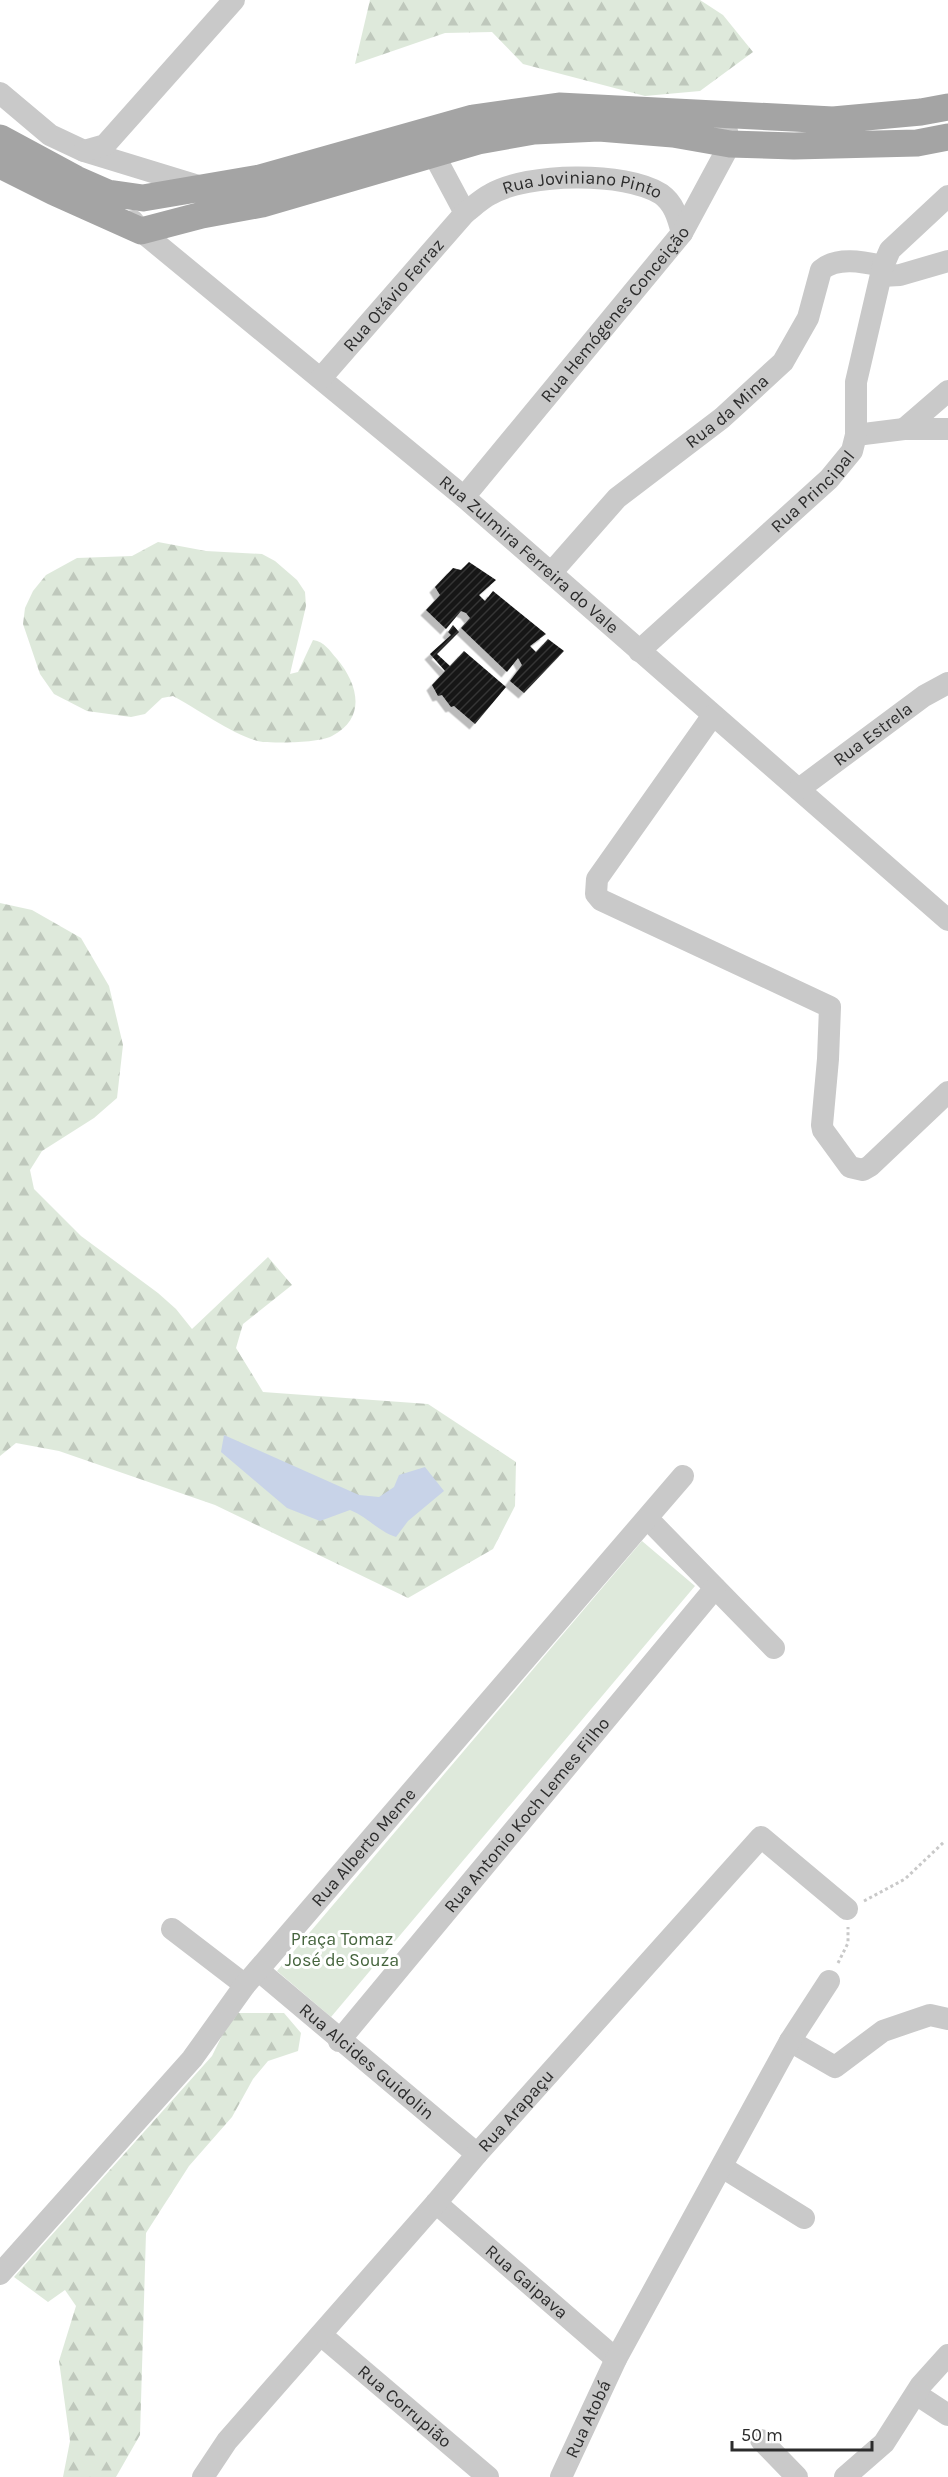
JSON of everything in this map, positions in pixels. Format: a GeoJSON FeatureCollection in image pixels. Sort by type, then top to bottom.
{"type":"FeatureCollection","features":[{"type":"Feature","properties":{"kind":"main road"},"geometry":{"type":"LineString","coordinates":[[0,165],[141,231],[202,215],[262,204],[427,143],[472,118],[559,106],[833,120],[921,112],[948,107]]}},
{"type":"Feature","properties":{"kind":"main road"},"geometry":{"type":"LineString","coordinates":[[0,138],[76,179],[108,193],[143,198],[260,178],[427,143],[478,141],[534,131],[599,128],[672,134],[730,144],[917,143],[948,137]]}},
{"type":"Feature","properties":{"kind":"street"},"geometry":{"type":"LineString","coordinates":[[84,151],[105,145],[234,0]]}},
{"type":"Feature","properties":{"kind":"street"},"geometry":{"type":"LineString","coordinates":[[0,93],[50,135],[84,151],[206,188]]}},
{"type":"Feature","properties":{"kind":"street"},"geometry":{"type":"LineString","coordinates":[[723,115],[730,144]]}},
{"type":"Feature","properties":{"kind":"street"},"geometry":{"type":"LineString","coordinates":[[427,143],[465,213]]}},
{"type":"Feature","properties":{"kind":"street","name":"Rua Hemógenes Conceição"},"geometry":{"type":"LineString","coordinates":[[464,497],[682,233],[730,144]]}},
{"type":"Feature","properties":{"kind":"street","name":"Rua Joviniano Pinto"},"geometry":{"type":"LineString","coordinates":[[465,213],[491,193],[529,180],[568,176],[622,182],[642,186],[661,194],[675,210],[682,233]]}},
{"type":"Feature","properties":{"kind":"street","name":"Rua Zulmira Ferreira do Vale"},"geometry":{"type":"LineString","coordinates":[[108,193],[141,231],[464,497],[948,920]]}},
{"type":"Feature","properties":{"kind":"street","name":"Rua Principal"},"geometry":{"type":"LineString","coordinates":[[639,651],[841,468],[852,451],[856,435],[856,382],[882,271],[890,250],[948,196]]}},
{"type":"Feature","properties":{"kind":"street","name":"Rua Otávio Ferraz"},"geometry":{"type":"LineString","coordinates":[[321,378],[465,213]]}},
{"type":"Feature","properties":{"kind":"street","name":"Rua da Mina"},"geometry":{"type":"LineString","coordinates":[[551,573],[617,498],[722,418],[783,362],[808,318],[821,270],[835,262],[866,262],[882,271],[900,274],[948,261]]}},
{"type":"Feature","properties":{"kind":"street"},"geometry":{"type":"LineString","coordinates":[[904,429],[948,391]]}},
{"type":"Feature","properties":{"kind":"street"},"geometry":{"type":"LineString","coordinates":[[856,435],[904,429],[948,429]]}},
{"type":"Feature","properties":{"kind":"street","name":"Rua Estrela"},"geometry":{"type":"LineString","coordinates":[[799,789],[924,696],[948,683]]}},
{"type":"Feature","properties":{"kind":"street"},"geometry":{"type":"LineString","coordinates":[[713,715],[597,879],[596,894],[601,900],[830,1007],[822,1125],[823,1130],[850,1167],[863,1170],[870,1166],[948,1092]]}},
{"type":"Feature","properties":{"kind":"street","name":"Rua Alberto Meme"},"geometry":{"type":"LineString","coordinates":[[0,2274],[192,2059],[251,1978],[683,1476]]}},
{"type":"Feature","properties":{"kind":"street"},"geometry":{"type":"LineString","coordinates":[[648,1519],[774,1648]]}},
{"type":"Feature","properties":{"kind":"street","name":"Rua Antonio Koch Lemes Filho"},"geometry":{"type":"LineString","coordinates":[[339,2041],[715,1588]]}},
{"type":"Feature","properties":{"kind":"street","name":"Rua Arapaçu"},"geometry":{"type":"LineString","coordinates":[[203,2477],[227,2441],[477,2154],[761,1837],[847,1909]]}},
{"type":"Feature","properties":{"kind":"street","name":"Rua Alcides Guidolin"},"geometry":{"type":"LineString","coordinates":[[172,1929],[251,1978],[339,2041],[477,2154]]}},
{"type":"Feature","properties":{"kind":"street","name":"Rua Atobá"},"geometry":{"type":"LineString","coordinates":[[561,2477],[616,2360],[790,2041],[828,1981]]}},
{"type":"Feature","properties":{"kind":"street"},"geometry":{"type":"LineString","coordinates":[[790,2041],[835,2067],[883,2031],[930,2015],[948,2019]]}},
{"type":"Feature","properties":{"kind":"street"},"geometry":{"type":"LineString","coordinates":[[722,2167],[804,2218]]}},
{"type":"Feature","properties":{"kind":"street","name":"Rua Gaipava"},"geometry":{"type":"LineString","coordinates":[[436,2203],[616,2360]]}},
{"type":"Feature","properties":{"kind":"street","name":"Rua Corrupião"},"geometry":{"type":"LineString","coordinates":[[321,2335],[488,2477]]}},
{"type":"Feature","properties":{"kind":"street"},"geometry":{"type":"LineString","coordinates":[[845,2477],[884,2443],[916,2394],[948,2355]]}},
{"type":"Feature","properties":{"kind":"street"},"geometry":{"type":"LineString","coordinates":[[916,2394],[948,2415]]}},
{"type":"Feature","properties":{"kind":"street"},"geometry":{"type":"LineString","coordinates":[[761,2440],[797,2477]]}},
{"type":"Feature","properties":{"kind":"path"},"geometry":{"type":"LineString","coordinates":[[828,1981],[848,1943],[847,1909],[905,1878],[945,1841]]}},
{"type":"Feature","properties":{"kind":"green space"},"geometry":{"type":"Polygon","coordinates":[[[370,0],[700,0],[723,15],[753,52],[700,91],[645,96],[523,64],[492,32],[445,33],[355,64],[370,0]]]}},
{"type":"Feature","properties":{"kind":"green space"},"geometry":{"type":"Polygon","coordinates":[[[158,542],[206,551],[262,554],[275,561],[297,580],[305,592],[306,606],[290,674],[298,672],[313,640],[326,647],[344,669],[354,690],[354,710],[343,729],[332,736],[318,740],[263,742],[253,740],[230,729],[173,696],[162,698],[145,714],[131,717],[87,711],[54,694],[40,674],[23,624],[25,608],[33,591],[46,575],[77,558],[132,556],[158,542]]]}},
{"type":"Feature","properties":{"kind":"green space"},"geometry":{"type":"Polygon","coordinates":[[[0,903],[32,910],[81,938],[109,986],[123,1045],[117,1098],[94,1118],[42,1151],[30,1170],[34,1189],[81,1236],[158,1293],[176,1309],[192,1329],[268,1257],[292,1285],[243,1324],[236,1348],[263,1392],[428,1404],[516,1462],[515,1506],[493,1549],[408,1598],[215,1505],[59,1451],[16,1443],[0,1456],[0,903]]]}},
{"type":"Feature","properties":{"kind":"green space","name":"Praça Tomaz José de Souza"},"geometry":{"type":"Polygon","coordinates":[[[642,1541],[695,1586],[331,2017],[277,1971],[642,1541]]]}},
{"type":"Feature","properties":{"kind":"green space"},"geometry":{"type":"Polygon","coordinates":[[[233,2013],[284,2013],[301,2033],[298,2051],[268,2061],[253,2079],[232,2117],[189,2166],[146,2233],[140,2435],[116,2477],[63,2477],[70,2441],[59,2361],[76,2306],[65,2290],[48,2302],[14,2277],[212,2056],[233,2013]]]}},
{"type":"Feature","properties":{"kind":"water"},"geometry":{"type":"Polygon","coordinates":[[[224,1435],[359,1495],[379,1497],[394,1487],[399,1475],[425,1467],[444,1491],[408,1521],[396,1537],[350,1510],[320,1521],[287,1508],[221,1452],[224,1435]]]}},
{"type":"Feature","properties":{"kind":"building"},"geometry":{"type":"Polygon","coordinates":[[[469,562],[496,580],[479,595],[485,601],[493,591],[546,634],[530,646],[536,652],[548,639],[564,651],[524,693],[510,681],[522,665],[518,658],[507,672],[461,628],[470,618],[466,613],[461,611],[446,629],[426,610],[440,595],[435,587],[453,568],[461,570],[469,562]]]}},
{"type":"Feature","properties":{"kind":"building"},"geometry":{"type":"Polygon","coordinates":[[[453,625],[459,632],[437,654],[450,666],[464,651],[506,687],[475,724],[454,706],[451,707],[442,695],[438,696],[432,685],[445,671],[430,654],[451,635],[448,632],[453,625]]]}}]}
